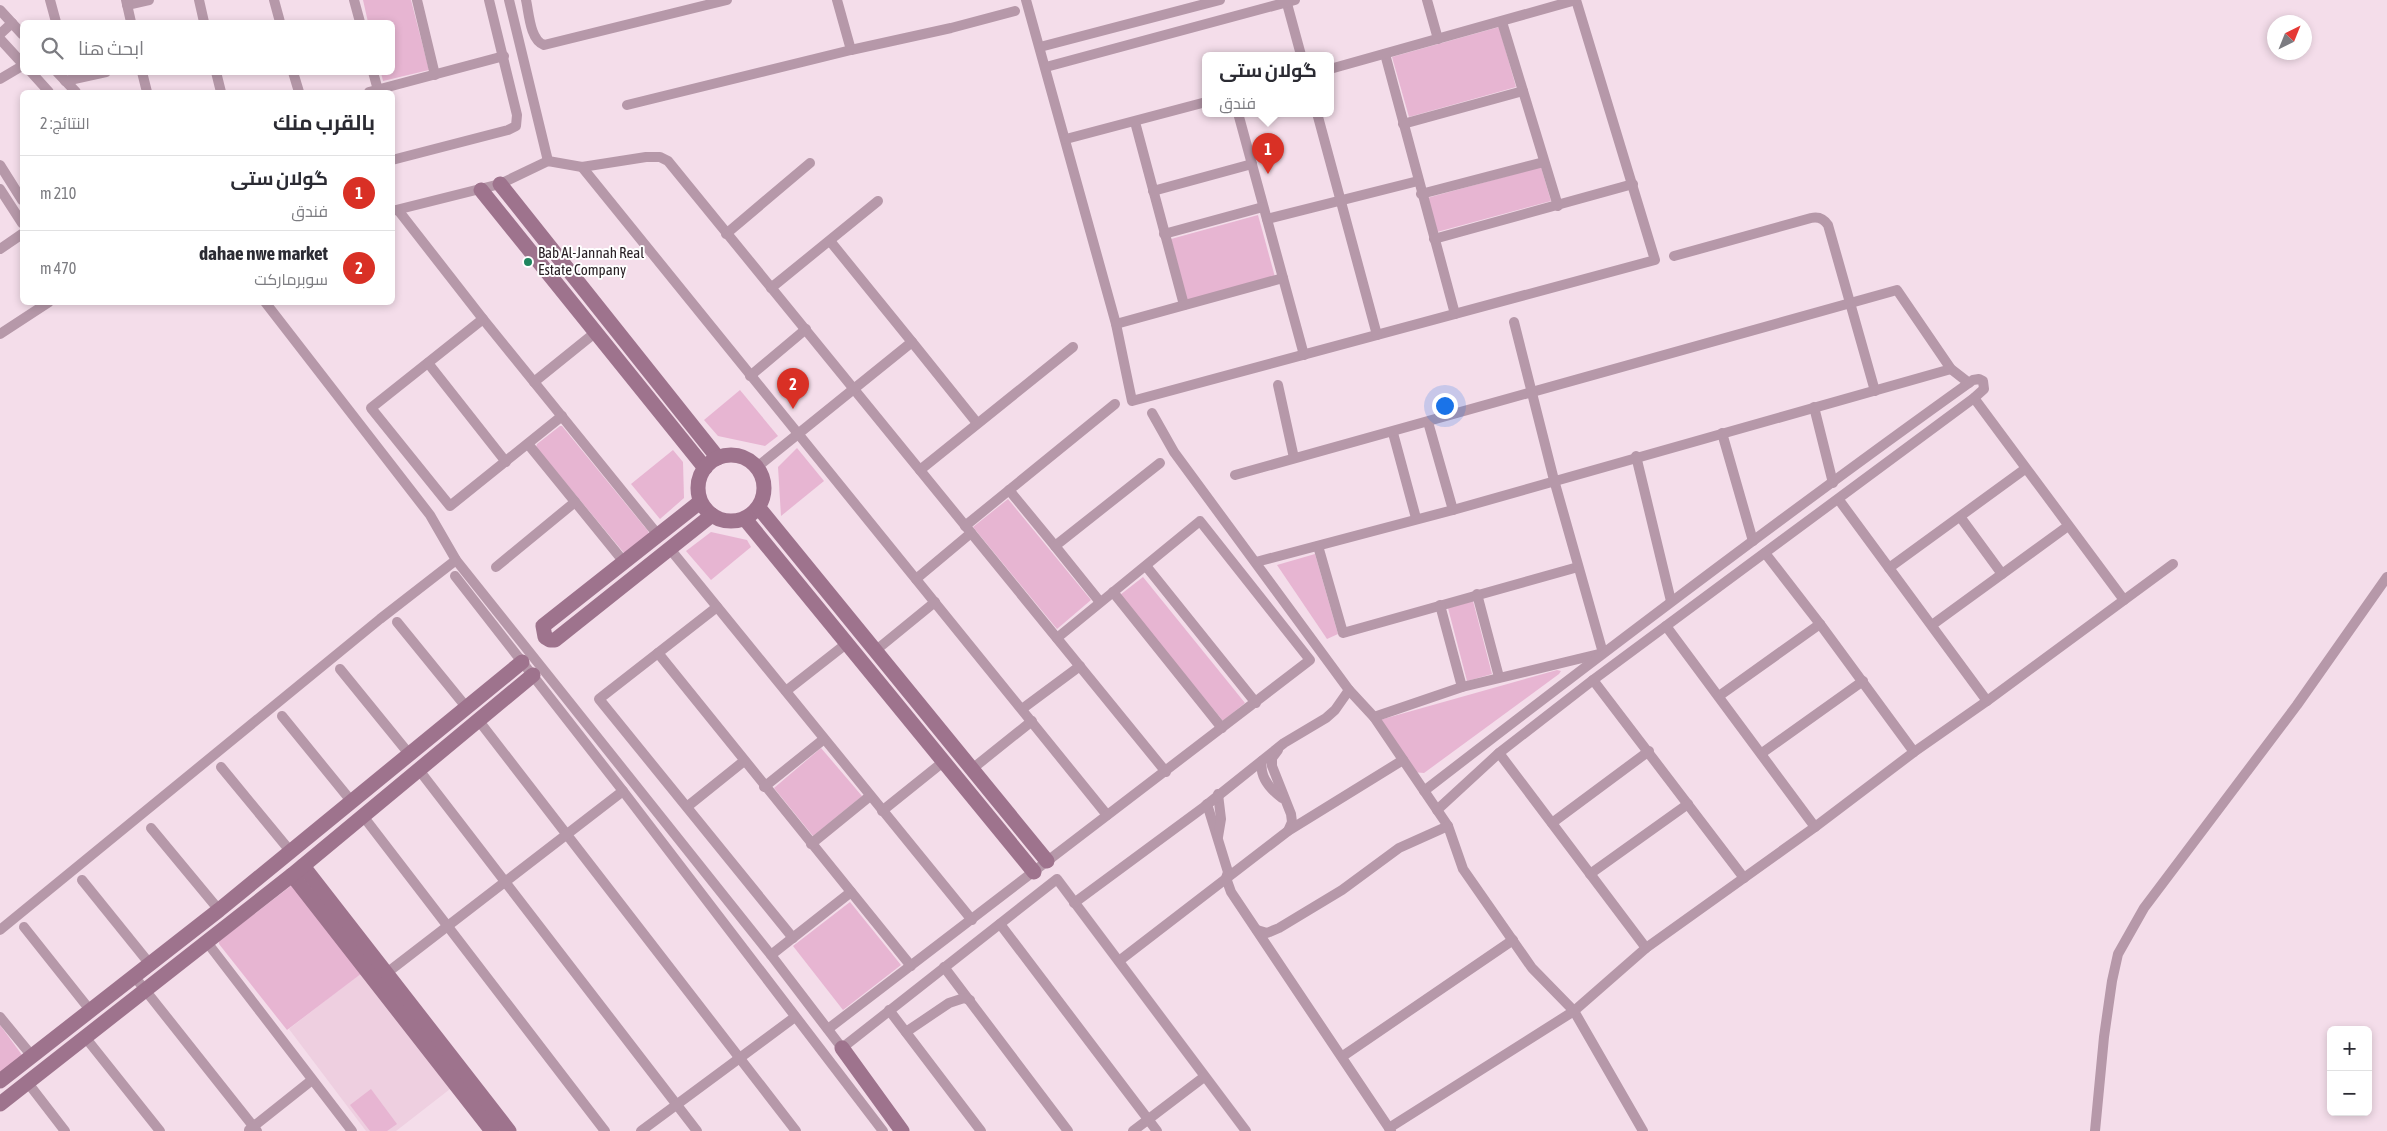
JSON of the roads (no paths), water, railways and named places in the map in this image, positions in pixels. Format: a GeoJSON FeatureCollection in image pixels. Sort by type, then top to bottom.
{"type":"FeatureCollection","features":[{"type":"Feature","properties":{"kind":"street"},"geometry":{"type":"LineString","coordinates":[[50,0],[55,20]]}},
{"type":"Feature","properties":{"kind":"street"},"geometry":{"type":"LineString","coordinates":[[130,20],[126,3],[149,0]]}},
{"type":"Feature","properties":{"kind":"street"},"geometry":{"type":"LineString","coordinates":[[199,0],[204,20]]}},
{"type":"Feature","properties":{"kind":"street"},"geometry":{"type":"LineString","coordinates":[[274,0],[279,20]]}},
{"type":"Feature","properties":{"kind":"street"},"geometry":{"type":"LineString","coordinates":[[354,0],[359,20]]}},
{"type":"Feature","properties":{"kind":"street"},"geometry":{"type":"LineString","coordinates":[[417,0],[435,75]]}},
{"type":"Feature","properties":{"kind":"street"},"geometry":{"type":"LineString","coordinates":[[395,159],[514,128],[518,118],[490,0]]}},
{"type":"Feature","properties":{"kind":"street"},"geometry":{"type":"LineString","coordinates":[[509,0],[548,161]]}},
{"type":"Feature","properties":{"kind":"street"},"geometry":{"type":"LineString","coordinates":[[526,0],[535,38],[539,44],[544,45],[727,0]]}},
{"type":"Feature","properties":{"kind":"street"},"geometry":{"type":"LineString","coordinates":[[837,0],[851,50]]}},
{"type":"Feature","properties":{"kind":"street"},"geometry":{"type":"LineString","coordinates":[[1026,0],[1116,324],[1132,401],[1654,260],[1633,184],[1576,0],[1334,68]]}},
{"type":"Feature","properties":{"kind":"street"},"geometry":{"type":"LineString","coordinates":[[1040,47],[1220,0]]}},
{"type":"Feature","properties":{"kind":"street"},"geometry":{"type":"LineString","coordinates":[[1428,0],[1438,39]]}},
{"type":"Feature","properties":{"kind":"street"},"geometry":{"type":"LineString","coordinates":[[1046,68],[1290,1],[1300,52]]}},
{"type":"Feature","properties":{"kind":"street"},"geometry":{"type":"LineString","coordinates":[[0,10],[20,32]]}},
{"type":"Feature","properties":{"kind":"street"},"geometry":{"type":"LineString","coordinates":[[628,105],[1015,11]]}},
{"type":"Feature","properties":{"kind":"street"},"geometry":{"type":"LineString","coordinates":[[1502,22],[1558,206]]}},
{"type":"Feature","properties":{"kind":"street"},"geometry":{"type":"LineString","coordinates":[[0,34],[12,23]]}},
{"type":"Feature","properties":{"kind":"street"},"geometry":{"type":"LineString","coordinates":[[0,39],[20,63]]}},
{"type":"Feature","properties":{"kind":"street"},"geometry":{"type":"LineString","coordinates":[[1385,54],[1455,314]]}},
{"type":"Feature","properties":{"kind":"street"},"geometry":{"type":"LineString","coordinates":[[378,90],[504,56]]}},
{"type":"Feature","properties":{"kind":"street"},"geometry":{"type":"LineString","coordinates":[[0,79],[20,66]]}},
{"type":"Feature","properties":{"kind":"street"},"geometry":{"type":"LineString","coordinates":[[32,75],[41,90]]}},
{"type":"Feature","properties":{"kind":"street"},"geometry":{"type":"LineString","coordinates":[[33,75],[47,90]]}},
{"type":"Feature","properties":{"kind":"street"},"geometry":{"type":"LineString","coordinates":[[61,75],[71,83],[96,75]]}},
{"type":"Feature","properties":{"kind":"street"},"geometry":{"type":"LineString","coordinates":[[143,75],[146,90]]}},
{"type":"Feature","properties":{"kind":"street"},"geometry":{"type":"LineString","coordinates":[[217,75],[220,90]]}},
{"type":"Feature","properties":{"kind":"street"},"geometry":{"type":"LineString","coordinates":[[295,75],[298,90]]}},
{"type":"Feature","properties":{"kind":"street"},"geometry":{"type":"LineString","coordinates":[[373,75],[374,90]]}},
{"type":"Feature","properties":{"kind":"street"},"geometry":{"type":"LineString","coordinates":[[1403,124],[1523,91]]}},
{"type":"Feature","properties":{"kind":"street"},"geometry":{"type":"LineString","coordinates":[[1066,139],[1202,103]]}},
{"type":"Feature","properties":{"kind":"street"},"geometry":{"type":"LineString","coordinates":[[1239,117],[1304,355]]}},
{"type":"Feature","properties":{"kind":"street"},"geometry":{"type":"LineString","coordinates":[[1318,117],[1377,335]]}},
{"type":"Feature","properties":{"kind":"street"},"geometry":{"type":"LineString","coordinates":[[1135,122],[1184,305]]}},
{"type":"Feature","properties":{"kind":"street"},"geometry":{"type":"LineString","coordinates":[[658,535],[395,211],[500,184],[548,161],[582,167],[646,157],[660,157],[668,161],[1166,772]]}},
{"type":"Feature","properties":{"kind":"street"},"geometry":{"type":"LineString","coordinates":[[1422,194],[1544,162]]}},
{"type":"Feature","properties":{"kind":"street"},"geometry":{"type":"LineString","coordinates":[[726,234],[810,163]]}},
{"type":"Feature","properties":{"kind":"street"},"geometry":{"type":"LineString","coordinates":[[1152,191],[1252,164]]}},
{"type":"Feature","properties":{"kind":"street"},"geometry":{"type":"LineString","coordinates":[[0,165],[20,197]]}},
{"type":"Feature","properties":{"kind":"street"},"geometry":{"type":"LineString","coordinates":[[582,167],[1108,815]]}},
{"type":"Feature","properties":{"kind":"street"},"geometry":{"type":"LineString","coordinates":[[1267,219],[1418,181]]}},
{"type":"Feature","properties":{"kind":"street"},"geometry":{"type":"LineString","coordinates":[[500,184],[718,458]]}},
{"type":"Feature","properties":{"kind":"street"},"geometry":{"type":"LineString","coordinates":[[1434,239],[1633,184]]}},
{"type":"Feature","properties":{"kind":"street"},"geometry":{"type":"LineString","coordinates":[[0,189],[20,220]]}},
{"type":"Feature","properties":{"kind":"street"},"geometry":{"type":"LineString","coordinates":[[481,190],[705,468]]}},
{"type":"Feature","properties":{"kind":"street"},"geometry":{"type":"LineString","coordinates":[[771,288],[878,201]]}},
{"type":"Feature","properties":{"kind":"street"},"geometry":{"type":"LineString","coordinates":[[1164,234],[1263,207]]}},
{"type":"Feature","properties":{"kind":"street"},"geometry":{"type":"LineString","coordinates":[[1674,256],[1818,217],[1824,220],[1828,225],[1875,390]]}},
{"type":"Feature","properties":{"kind":"street"},"geometry":{"type":"LineString","coordinates":[[0,249],[20,235]]}},
{"type":"Feature","properties":{"kind":"street"},"geometry":{"type":"LineString","coordinates":[[830,241],[977,423]]}},
{"type":"Feature","properties":{"kind":"street"},"geometry":{"type":"LineString","coordinates":[[1116,324],[1282,278]]}},
{"type":"Feature","properties":{"kind":"street"},"geometry":{"type":"LineString","coordinates":[[1235,475],[1393,433],[1532,391],[1897,290],[1951,369],[1969,383]]}},
{"type":"Feature","properties":{"kind":"street"},"geometry":{"type":"LineString","coordinates":[[0,334],[44,305]]}},
{"type":"Feature","properties":{"kind":"street"},"geometry":{"type":"LineString","coordinates":[[267,305],[430,515],[456,560],[771,955],[828,1029],[902,1131]]}},
{"type":"Feature","properties":{"kind":"street"},"geometry":{"type":"LineString","coordinates":[[483,319],[371,408],[450,506],[562,416]]}},
{"type":"Feature","properties":{"kind":"street"},"geometry":{"type":"LineString","coordinates":[[1514,322],[1554,480],[1603,653]]}},
{"type":"Feature","properties":{"kind":"street"},"geometry":{"type":"LineString","coordinates":[[750,376],[806,329]]}},
{"type":"Feature","properties":{"kind":"street"},"geometry":{"type":"LineString","coordinates":[[534,382],[596,332]]}},
{"type":"Feature","properties":{"kind":"street"},"geometry":{"type":"LineString","coordinates":[[757,467],[912,342]]}},
{"type":"Feature","properties":{"kind":"street"},"geometry":{"type":"LineString","coordinates":[[920,470],[1073,347]]}},
{"type":"Feature","properties":{"kind":"street"},"geometry":{"type":"LineString","coordinates":[[428,363],[506,462]]}},
{"type":"Feature","properties":{"kind":"street"},"geometry":{"type":"LineString","coordinates":[[1256,562],[1416,518],[1453,510],[1636,456],[1951,369]]}},
{"type":"Feature","properties":{"kind":"street"},"geometry":{"type":"LineString","coordinates":[[1424,791],[1671,601],[1969,383],[1979,379],[1984,384],[1984,389],[1974,398],[1839,500],[1593,680],[1499,752],[1437,810]]}},
{"type":"Feature","properties":{"kind":"street"},"geometry":{"type":"LineString","coordinates":[[1278,385],[1294,458]]}},
{"type":"Feature","properties":{"kind":"street"},"geometry":{"type":"LineString","coordinates":[[1974,398],[2124,600]]}},
{"type":"Feature","properties":{"kind":"street"},"geometry":{"type":"LineString","coordinates":[[916,579],[1009,490],[1114,404]]}},
{"type":"Feature","properties":{"kind":"street"},"geometry":{"type":"LineString","coordinates":[[1814,407],[1833,483]]}},
{"type":"Feature","properties":{"kind":"street"},"geometry":{"type":"LineString","coordinates":[[1152,413],[1174,452],[1349,690],[1374,717],[1448,826],[1463,869],[1532,968],[1574,1012],[1643,1131]]}},
{"type":"Feature","properties":{"kind":"street"},"geometry":{"type":"LineString","coordinates":[[1428,422],[1453,510]]}},
{"type":"Feature","properties":{"kind":"street"},"geometry":{"type":"LineString","coordinates":[[1393,433],[1416,518]]}},
{"type":"Feature","properties":{"kind":"street"},"geometry":{"type":"LineString","coordinates":[[1722,433],[1752,541]]}},
{"type":"Feature","properties":{"kind":"street"},"geometry":{"type":"LineString","coordinates":[[528,444],[624,562]]}},
{"type":"Feature","properties":{"kind":"street"},"geometry":{"type":"LineString","coordinates":[[735,455],[751,461],[757,467],[764,482],[764,491],[759,508],[745,519],[723,520],[712,515],[700,502],[699,481],[705,468],[718,458],[735,455]]}},
{"type":"Feature","properties":{"kind":"street"},"geometry":{"type":"LineString","coordinates":[[1636,456],[1671,601]]}},
{"type":"Feature","properties":{"kind":"street"},"geometry":{"type":"LineString","coordinates":[[1055,546],[1160,463]]}},
{"type":"Feature","properties":{"kind":"street"},"geometry":{"type":"LineString","coordinates":[[1889,568],[1961,518],[2025,469]]}},
{"type":"Feature","properties":{"kind":"street"},"geometry":{"type":"LineString","coordinates":[[1009,490],[1100,602]]}},
{"type":"Feature","properties":{"kind":"street"},"geometry":{"type":"LineString","coordinates":[[1839,500],[1987,701]]}},
{"type":"Feature","properties":{"kind":"street"},"geometry":{"type":"LineString","coordinates":[[496,567],[575,502]]}},
{"type":"Feature","properties":{"kind":"street"},"geometry":{"type":"LineString","coordinates":[[700,502],[543,626],[545,637],[555,640],[712,515]]}},
{"type":"Feature","properties":{"kind":"street"},"geometry":{"type":"LineString","coordinates":[[759,508],[1047,861]]}},
{"type":"Feature","properties":{"kind":"street"},"geometry":{"type":"LineString","coordinates":[[1961,518],[2002,574]]}},
{"type":"Feature","properties":{"kind":"street"},"geometry":{"type":"LineString","coordinates":[[745,519],[1034,872]]}},
{"type":"Feature","properties":{"kind":"street"},"geometry":{"type":"LineString","coordinates":[[828,1029],[1310,660],[1200,521],[1057,638]]}},
{"type":"Feature","properties":{"kind":"street"},"geometry":{"type":"LineString","coordinates":[[1932,625],[2068,526]]}},
{"type":"Feature","properties":{"kind":"street"},"geometry":{"type":"LineString","coordinates":[[1318,546],[1343,633],[1578,566]]}},
{"type":"Feature","properties":{"kind":"street"},"geometry":{"type":"LineString","coordinates":[[670,549],[972,920]]}},
{"type":"Feature","properties":{"kind":"street"},"geometry":{"type":"LineString","coordinates":[[1765,553],[1863,681],[1914,752]]}},
{"type":"Feature","properties":{"kind":"street"},"geometry":{"type":"LineString","coordinates":[[0,930],[373,624],[456,560]]}},
{"type":"Feature","properties":{"kind":"street"},"geometry":{"type":"LineString","coordinates":[[1207,804],[1228,872],[1226,878],[1230,892],[1343,1056],[1390,1129],[1574,1012],[1646,948],[1815,827],[1914,752],[1987,701],[2172,564]]}},
{"type":"Feature","properties":{"kind":"street"},"geometry":{"type":"LineString","coordinates":[[1146,566],[1256,703]]}},
{"type":"Feature","properties":{"kind":"street"},"geometry":{"type":"LineString","coordinates":[[1718,566],[1728,580]]}},
{"type":"Feature","properties":{"kind":"street"},"geometry":{"type":"LineString","coordinates":[[455,576],[623,791],[883,1131]]}},
{"type":"Feature","properties":{"kind":"street"},"geometry":{"type":"LineString","coordinates":[[2095,1131],[2104,1037],[2112,980],[2118,954],[2131,929],[2144,908],[2297,705],[2387,577]]}},
{"type":"Feature","properties":{"kind":"street"},"geometry":{"type":"LineString","coordinates":[[1113,592],[1222,728]]}},
{"type":"Feature","properties":{"kind":"street"},"geometry":{"type":"LineString","coordinates":[[1477,594],[1499,677]]}},
{"type":"Feature","properties":{"kind":"street"},"geometry":{"type":"LineString","coordinates":[[876,651],[935,602]]}},
{"type":"Feature","properties":{"kind":"street"},"geometry":{"type":"LineString","coordinates":[[1440,604],[1462,687]]}},
{"type":"Feature","properties":{"kind":"street"},"geometry":{"type":"LineString","coordinates":[[717,607],[599,699],[688,806],[793,938]]}},
{"type":"Feature","properties":{"kind":"street"},"geometry":{"type":"LineString","coordinates":[[397,622],[467,708]]}},
{"type":"Feature","properties":{"kind":"street"},"geometry":{"type":"LineString","coordinates":[[1719,696],[1820,624]]}},
{"type":"Feature","properties":{"kind":"street"},"geometry":{"type":"LineString","coordinates":[[1666,626],[1815,827]]}},
{"type":"Feature","properties":{"kind":"street"},"geometry":{"type":"LineString","coordinates":[[786,691],[846,644]]}},
{"type":"Feature","properties":{"kind":"street"},"geometry":{"type":"LineString","coordinates":[[658,653],[764,787],[911,966]]}},
{"type":"Feature","properties":{"kind":"street"},"geometry":{"type":"LineString","coordinates":[[1374,717],[1462,687],[1603,653]]}},
{"type":"Feature","properties":{"kind":"street"},"geometry":{"type":"LineString","coordinates":[[0,1081],[219,910],[382,779],[522,662]]}},
{"type":"Feature","properties":{"kind":"street"},"geometry":{"type":"LineString","coordinates":[[1022,709],[1080,666]]}},
{"type":"Feature","properties":{"kind":"street"},"geometry":{"type":"LineString","coordinates":[[340,669],[410,755]]}},
{"type":"Feature","properties":{"kind":"street"},"geometry":{"type":"LineString","coordinates":[[0,1104],[297,870],[533,676]]}},
{"type":"Feature","properties":{"kind":"street"},"geometry":{"type":"LineString","coordinates":[[1593,680],[1744,878]]}},
{"type":"Feature","properties":{"kind":"street"},"geometry":{"type":"LineString","coordinates":[[1762,753],[1863,681]]}},
{"type":"Feature","properties":{"kind":"street"},"geometry":{"type":"LineString","coordinates":[[1074,903],[1280,747],[1304,730],[1316,726],[1335,710],[1349,690]]}},
{"type":"Feature","properties":{"kind":"street"},"geometry":{"type":"LineString","coordinates":[[282,716],[352,802]]}},
{"type":"Feature","properties":{"kind":"street"},"geometry":{"type":"LineString","coordinates":[[478,721],[739,1060],[796,1131]]}},
{"type":"Feature","properties":{"kind":"street"},"geometry":{"type":"LineString","coordinates":[[972,769],[1032,721]]}},
{"type":"Feature","properties":{"kind":"street"},"geometry":{"type":"LineString","coordinates":[[764,787],[824,739]]}},
{"type":"Feature","properties":{"kind":"street"},"geometry":{"type":"LineString","coordinates":[[1280,747],[1272,758],[1272,766],[1283,798],[1291,814],[1292,822],[1288,831]]}},
{"type":"Feature","properties":{"kind":"street"},"geometry":{"type":"LineString","coordinates":[[1552,823],[1649,751]]}},
{"type":"Feature","properties":{"kind":"street"},"geometry":{"type":"LineString","coordinates":[[1499,752],[1646,948]]}},
{"type":"Feature","properties":{"kind":"street"},"geometry":{"type":"LineString","coordinates":[[1119,961],[1288,831],[1403,760]]}},
{"type":"Feature","properties":{"kind":"street"},"geometry":{"type":"LineString","coordinates":[[1262,761],[1260,769],[1266,783],[1283,798]]}},
{"type":"Feature","properties":{"kind":"street"},"geometry":{"type":"LineString","coordinates":[[688,806],[744,762]]}},
{"type":"Feature","properties":{"kind":"street"},"geometry":{"type":"LineString","coordinates":[[882,811],[943,762]]}},
{"type":"Feature","properties":{"kind":"street"},"geometry":{"type":"LineString","coordinates":[[221,767],[291,852]]}},
{"type":"Feature","properties":{"kind":"street"},"geometry":{"type":"LineString","coordinates":[[419,770],[507,881],[697,1131]]}},
{"type":"Feature","properties":{"kind":"street"},"geometry":{"type":"LineString","coordinates":[[382,779],[392,792]]}},
{"type":"Feature","properties":{"kind":"street"},"geometry":{"type":"LineString","coordinates":[[388,972],[623,791]]}},
{"type":"Feature","properties":{"kind":"street"},"geometry":{"type":"LineString","coordinates":[[1218,794],[1221,819],[1218,841]]}},
{"type":"Feature","properties":{"kind":"street"},"geometry":{"type":"LineString","coordinates":[[811,844],[870,796]]}},
{"type":"Feature","properties":{"kind":"street"},"geometry":{"type":"LineString","coordinates":[[1590,874],[1688,804]]}},
{"type":"Feature","properties":{"kind":"street"},"geometry":{"type":"LineString","coordinates":[[363,816],[605,1131]]}},
{"type":"Feature","properties":{"kind":"street"},"geometry":{"type":"LineString","coordinates":[[1257,930],[1267,933],[1279,928],[1342,890],[1399,848],[1448,826]]}},
{"type":"Feature","properties":{"kind":"street"},"geometry":{"type":"LineString","coordinates":[[151,828],[219,910]]}},
{"type":"Feature","properties":{"kind":"street"},"geometry":{"type":"LineString","coordinates":[[297,870],[388,972],[458,1074],[492,1131]]}},
{"type":"Feature","properties":{"kind":"street"},"geometry":{"type":"LineString","coordinates":[[297,870],[458,1074],[509,1131]]}},
{"type":"Feature","properties":{"kind":"street"},"geometry":{"type":"LineString","coordinates":[[842,1048],[1057,879],[1246,1131]]}},
{"type":"Feature","properties":{"kind":"street"},"geometry":{"type":"LineString","coordinates":[[82,880],[149,963]]}},
{"type":"Feature","properties":{"kind":"street"},"geometry":{"type":"LineString","coordinates":[[771,955],[851,892]]}},
{"type":"Feature","properties":{"kind":"street"},"geometry":{"type":"LineString","coordinates":[[1000,924],[1157,1131]]}},
{"type":"Feature","properties":{"kind":"street"},"geometry":{"type":"LineString","coordinates":[[24,927],[90,1010]]}},
{"type":"Feature","properties":{"kind":"street"},"geometry":{"type":"LineString","coordinates":[[1343,1056],[1513,940]]}},
{"type":"Feature","properties":{"kind":"street"},"geometry":{"type":"LineString","coordinates":[[206,941],[352,1131]]}},
{"type":"Feature","properties":{"kind":"street"},"geometry":{"type":"LineString","coordinates":[[944,967],[1068,1131]]}},
{"type":"Feature","properties":{"kind":"street"},"geometry":{"type":"LineString","coordinates":[[134,976],[253,1130],[312,1080]]}},
{"type":"Feature","properties":{"kind":"street"},"geometry":{"type":"LineString","coordinates":[[906,1032],[949,1003],[964,998],[970,1000]]}},
{"type":"Feature","properties":{"kind":"street"},"geometry":{"type":"LineString","coordinates":[[889,1010],[980,1131]]}},
{"type":"Feature","properties":{"kind":"street"},"geometry":{"type":"LineString","coordinates":[[0,1017],[32,1056]]}},
{"type":"Feature","properties":{"kind":"street"},"geometry":{"type":"LineString","coordinates":[[641,1131],[795,1017]]}},
{"type":"Feature","properties":{"kind":"street"},"geometry":{"type":"LineString","coordinates":[[85,1037],[160,1131]]}},
{"type":"Feature","properties":{"kind":"street"},"geometry":{"type":"LineString","coordinates":[[1133,1131],[1204,1077]]}},
{"type":"Feature","properties":{"kind":"street"},"geometry":{"type":"LineString","coordinates":[[28,1083],[65,1131]]}},
{"type":"Feature","properties":{"kind":"place","name":"گولان ستی"},"geometry":{"type":"Point","coordinates":[1268,174]}},
{"type":"Feature","properties":{"kind":"place","name":"Bab Al-Jannah Real Estate Company"},"geometry":{"type":"Point","coordinates":[528,262]}},
{"type":"Feature","properties":{"kind":"place","name":"dahae nwe market"},"geometry":{"type":"Point","coordinates":[793,409]}}]}
